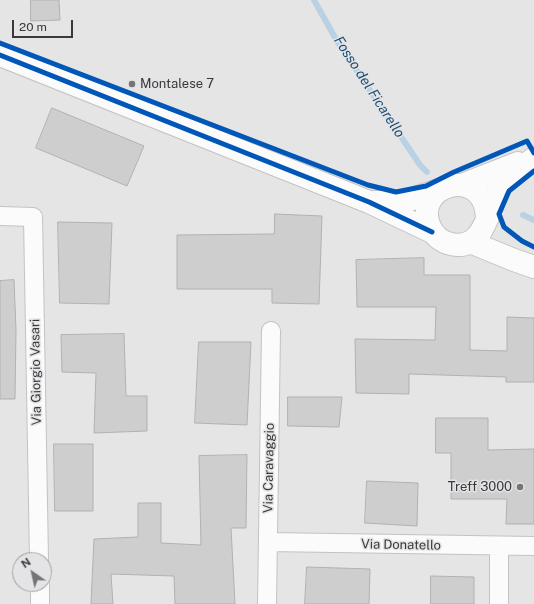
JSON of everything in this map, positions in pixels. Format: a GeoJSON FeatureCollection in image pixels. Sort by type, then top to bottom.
{"type":"FeatureCollection","features":[{"type":"Feature","properties":{"kind":"street"},"geometry":{"type":"LineString","coordinates":[[0,55],[369,202],[432,232],[438,238],[449,244],[462,244],[470,242],[482,232],[502,184],[534,158]]}},
{"type":"Feature","properties":{"kind":"street"},"geometry":{"type":"LineString","coordinates":[[462,185],[534,158]]}},
{"type":"Feature","properties":{"kind":"street"},"geometry":{"type":"LineString","coordinates":[[369,202],[403,202],[454,185],[470,187],[478,193],[483,200],[487,218],[524,264]]}},
{"type":"Feature","properties":{"kind":"street"},"geometry":{"type":"LineString","coordinates":[[432,232],[427,218],[427,211],[431,199],[439,190]]}},
{"type":"Feature","properties":{"kind":"street","name":"Via Giorgio Vasari"},"geometry":{"type":"LineString","coordinates":[[0,216],[33,217],[39,552]]}},
{"type":"Feature","properties":{"kind":"street"},"geometry":{"type":"LineString","coordinates":[[470,242],[524,264]]}},
{"type":"Feature","properties":{"kind":"street","name":"Via Caravaggio"},"geometry":{"type":"LineString","coordinates":[[267,604],[271,331]]}},
{"type":"Feature","properties":{"kind":"street","name":"Via Donatello"},"geometry":{"type":"LineString","coordinates":[[268,542],[499,547],[534,546]]}},
{"type":"Feature","properties":{"kind":"street"},"geometry":{"type":"LineString","coordinates":[[499,547],[499,604]]}},
{"type":"Feature","properties":{"kind":"street"},"geometry":{"type":"LineString","coordinates":[[40,592],[40,604]]}},
{"type":"Feature","properties":{"kind":"building"},"geometry":{"type":"Polygon","coordinates":[[[31,0],[59,0],[60,20],[31,21],[31,0]]]}},
{"type":"Feature","properties":{"kind":"building"},"geometry":{"type":"Polygon","coordinates":[[[52,108],[144,146],[127,186],[36,148],[52,108]]]}},
{"type":"Feature","properties":{"kind":"building"},"geometry":{"type":"Polygon","coordinates":[[[275,214],[322,216],[319,304],[272,303],[272,289],[177,289],[177,235],[274,234],[275,214]]]}},
{"type":"Feature","properties":{"kind":"building"},"geometry":{"type":"Polygon","coordinates":[[[58,222],[112,223],[109,304],[60,303],[58,222]]]}},
{"type":"Feature","properties":{"kind":"building"},"geometry":{"type":"Polygon","coordinates":[[[424,258],[424,275],[470,275],[470,350],[507,351],[507,317],[534,318],[534,382],[506,382],[506,377],[409,374],[409,394],[356,393],[355,339],[435,340],[436,307],[357,307],[356,260],[424,258]]]}},
{"type":"Feature","properties":{"kind":"building"},"geometry":{"type":"Polygon","coordinates":[[[14,280],[16,330],[15,399],[0,399],[0,281],[14,280]]]}},
{"type":"Feature","properties":{"kind":"building"},"geometry":{"type":"Polygon","coordinates":[[[124,334],[126,396],[147,396],[147,431],[94,433],[96,373],[62,372],[61,335],[124,334]]]}},
{"type":"Feature","properties":{"kind":"building"},"geometry":{"type":"Polygon","coordinates":[[[199,342],[251,342],[247,425],[195,423],[199,342]]]}},
{"type":"Feature","properties":{"kind":"building"},"geometry":{"type":"Polygon","coordinates":[[[288,397],[342,397],[339,427],[288,426],[288,397]]]}},
{"type":"Feature","properties":{"kind":"building"},"geometry":{"type":"Polygon","coordinates":[[[436,418],[488,418],[488,450],[534,449],[534,524],[506,524],[507,499],[451,499],[451,453],[436,453],[436,418]]]}},
{"type":"Feature","properties":{"kind":"building"},"geometry":{"type":"Polygon","coordinates":[[[54,444],[93,444],[93,511],[55,511],[54,444]]]}},
{"type":"Feature","properties":{"kind":"building"},"geometry":{"type":"Polygon","coordinates":[[[247,455],[246,528],[231,528],[235,604],[175,604],[174,576],[111,574],[113,604],[91,604],[94,539],[138,537],[138,503],[161,503],[161,543],[201,545],[199,456],[247,455]]]}},
{"type":"Feature","properties":{"kind":"building"},"geometry":{"type":"Polygon","coordinates":[[[367,481],[418,483],[417,526],[365,523],[367,481]]]}},
{"type":"Feature","properties":{"kind":"building"},"geometry":{"type":"Polygon","coordinates":[[[307,567],[370,569],[369,604],[305,604],[307,567]]]}},
{"type":"Feature","properties":{"kind":"building"},"geometry":{"type":"Polygon","coordinates":[[[431,576],[474,577],[474,604],[431,604],[431,576]]]}},
{"type":"Feature","properties":{"kind":"waterway","name":"Fosso del Ficarello"},"geometry":{"type":"LineString","coordinates":[[314,0],[337,41],[420,165],[427,172]]}},
{"type":"Feature","properties":{"kind":"waterway","name":"Fosso del Ficarello"},"geometry":{"type":"LineString","coordinates":[[523,215],[534,220]]}},
{"type":"Feature","properties":{"kind":"cycle path"},"geometry":{"type":"LineString","coordinates":[[0,43],[368,185],[396,192],[426,186],[454,172],[527,141],[534,153]]}},
{"type":"Feature","properties":{"kind":"cycle path"},"geometry":{"type":"LineString","coordinates":[[0,55],[369,202],[432,232]]}},
{"type":"Feature","properties":{"kind":"cycle path"},"geometry":{"type":"LineString","coordinates":[[534,171],[509,191],[499,214],[504,227],[522,241],[534,247]]}},
{"type":"Feature","properties":{"kind":"place","name":"Montalese 7"},"geometry":{"type":"Point","coordinates":[132,84]}},
{"type":"Feature","properties":{"kind":"place","name":"Treff 3000"},"geometry":{"type":"Point","coordinates":[520,487]}}]}
